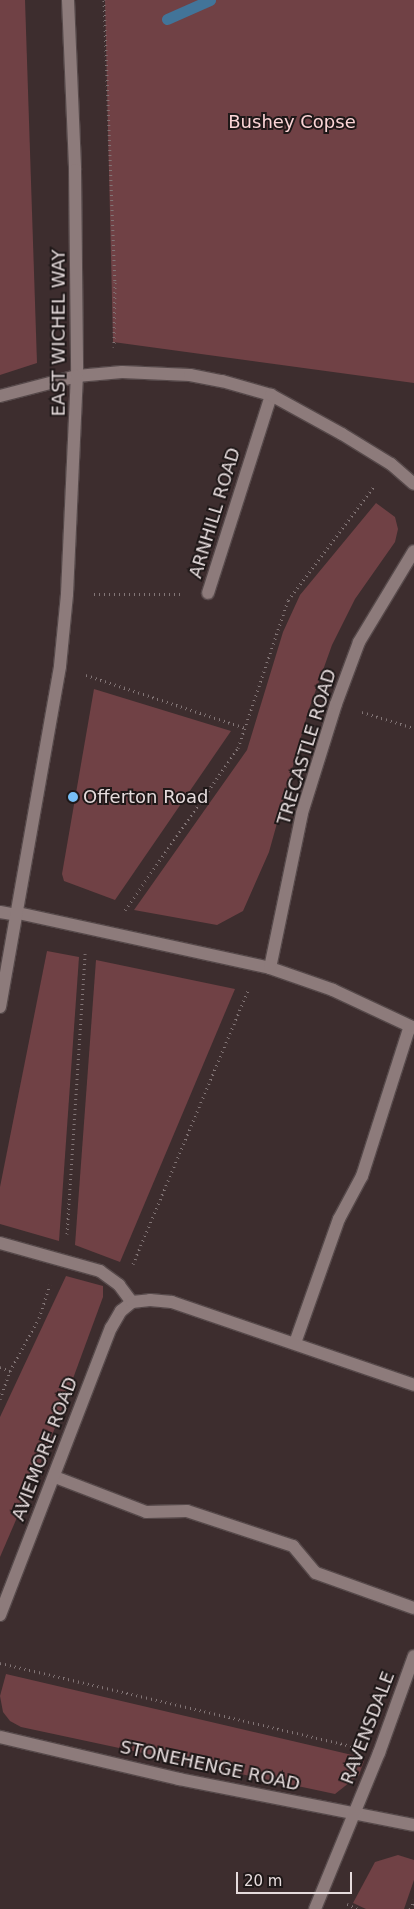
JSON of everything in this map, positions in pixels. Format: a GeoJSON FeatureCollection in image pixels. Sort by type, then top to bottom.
{"type":"FeatureCollection","features":[{"type":"Feature","properties":{"kind":"street","name":"EAST WICHEL WAY"},"geometry":{"type":"LineString","coordinates":[[0,1007],[60,666],[68,594],[77,376],[75,170],[68,0]]}},
{"type":"Feature","properties":{"kind":"street"},"geometry":{"type":"LineString","coordinates":[[0,396],[77,376],[122,372],[190,375],[271,395],[391,464],[414,484]]}},
{"type":"Feature","properties":{"kind":"street","name":"ARNHILL ROAD"},"geometry":{"type":"LineString","coordinates":[[208,593],[271,395]]}},
{"type":"Feature","properties":{"kind":"street","name":"TRECASTLE ROAD"},"geometry":{"type":"LineString","coordinates":[[264,967],[302,813],[336,704],[359,642],[414,550]]}},
{"type":"Feature","properties":{"kind":"street"},"geometry":{"type":"LineString","coordinates":[[0,912],[89,928],[264,967],[333,990],[412,1027],[362,1176],[335,1227],[295,1342]]}},
{"type":"Feature","properties":{"kind":"street"},"geometry":{"type":"LineString","coordinates":[[0,1243],[100,1271],[122,1290],[132,1302],[150,1300],[172,1302],[295,1342],[414,1385]]}},
{"type":"Feature","properties":{"kind":"street","name":"AVIEMORE ROAD"},"geometry":{"type":"LineString","coordinates":[[0,1615],[55,1477],[111,1328],[121,1310],[132,1302]]}},
{"type":"Feature","properties":{"kind":"street"},"geometry":{"type":"LineString","coordinates":[[55,1477],[146,1512],[187,1512],[293,1546],[316,1572],[414,1608]]}},
{"type":"Feature","properties":{"kind":"street","name":"RAVENSDALE"},"geometry":{"type":"LineString","coordinates":[[315,1909],[379,1753],[414,1656]]}},
{"type":"Feature","properties":{"kind":"street","name":"STONEHENGE ROAD"},"geometry":{"type":"LineString","coordinates":[[0,1737],[179,1779],[414,1825]]}},
{"type":"Feature","properties":{"kind":"path"},"geometry":{"type":"LineString","coordinates":[[104,0],[115,282],[114,354]]}},
{"type":"Feature","properties":{"kind":"path"},"geometry":{"type":"LineString","coordinates":[[117,934],[126,904],[238,748],[288,600],[391,464]]}},
{"type":"Feature","properties":{"kind":"path","name":"ARNHILL ROAD"},"geometry":{"type":"LineString","coordinates":[[68,594],[208,593]]}},
{"type":"Feature","properties":{"kind":"path"},"geometry":{"type":"LineString","coordinates":[[60,666],[245,728]]}},
{"type":"Feature","properties":{"kind":"path"},"geometry":{"type":"LineString","coordinates":[[336,704],[414,728]]}},
{"type":"Feature","properties":{"kind":"path"},"geometry":{"type":"LineString","coordinates":[[0,1399],[10,1371],[39,1318],[67,1239],[89,928]]}},
{"type":"Feature","properties":{"kind":"path"},"geometry":{"type":"LineString","coordinates":[[122,1290],[168,1180],[264,967]]}},
{"type":"Feature","properties":{"kind":"path"},"geometry":{"type":"LineString","coordinates":[[0,1367],[10,1371]]}},
{"type":"Feature","properties":{"kind":"path"},"geometry":{"type":"LineString","coordinates":[[0,1663],[379,1753]]}},
{"type":"Feature","properties":{"kind":"path"},"geometry":{"type":"LineString","coordinates":[[410,1909],[414,1900]]}},
{"type":"Feature","properties":{"kind":"green space"},"geometry":{"type":"Polygon","coordinates":[[[0,0],[25,0],[37,363],[0,375],[0,0]]]}},
{"type":"Feature","properties":{"kind":"green space","name":"Bushey Copse"},"geometry":{"type":"Polygon","coordinates":[[[105,0],[414,0],[414,383],[113,342],[105,0]]]}},
{"type":"Feature","properties":{"kind":"green space"},"geometry":{"type":"Polygon","coordinates":[[[376,503],[395,517],[398,529],[395,542],[355,599],[332,645],[308,712],[269,852],[243,911],[217,925],[134,910],[247,750],[283,632],[300,595],[376,503]]]}},
{"type":"Feature","properties":{"kind":"green space"},"geometry":{"type":"Polygon","coordinates":[[[94,689],[231,731],[115,900],[64,881],[62,874],[94,689]]]}},
{"type":"Feature","properties":{"kind":"green space"},"geometry":{"type":"Polygon","coordinates":[[[47,951],[79,957],[59,1241],[0,1224],[0,1187],[47,951]]]}},
{"type":"Feature","properties":{"kind":"green space"},"geometry":{"type":"Polygon","coordinates":[[[96,960],[235,989],[120,1262],[75,1245],[96,960]]]}},
{"type":"Feature","properties":{"kind":"green space"},"geometry":{"type":"Polygon","coordinates":[[[66,1276],[103,1286],[103,1297],[50,1441],[0,1557],[0,1417],[66,1276]]]}},
{"type":"Feature","properties":{"kind":"green space"},"geometry":{"type":"Polygon","coordinates":[[[6,1674],[365,1758],[359,1775],[335,1794],[21,1727],[10,1721],[3,1712],[0,1696],[6,1674]]]}},
{"type":"Feature","properties":{"kind":"green space"},"geometry":{"type":"Polygon","coordinates":[[[398,1855],[414,1860],[414,1880],[404,1909],[366,1909],[353,1903],[375,1862],[398,1855]]]}},
{"type":"Feature","properties":{"kind":"waterway"},"geometry":{"type":"LineString","coordinates":[[167,19],[210,0]]}},
{"type":"Feature","properties":{"kind":"place","name":"Offerton Road"},"geometry":{"type":"Point","coordinates":[73,797]}}]}
